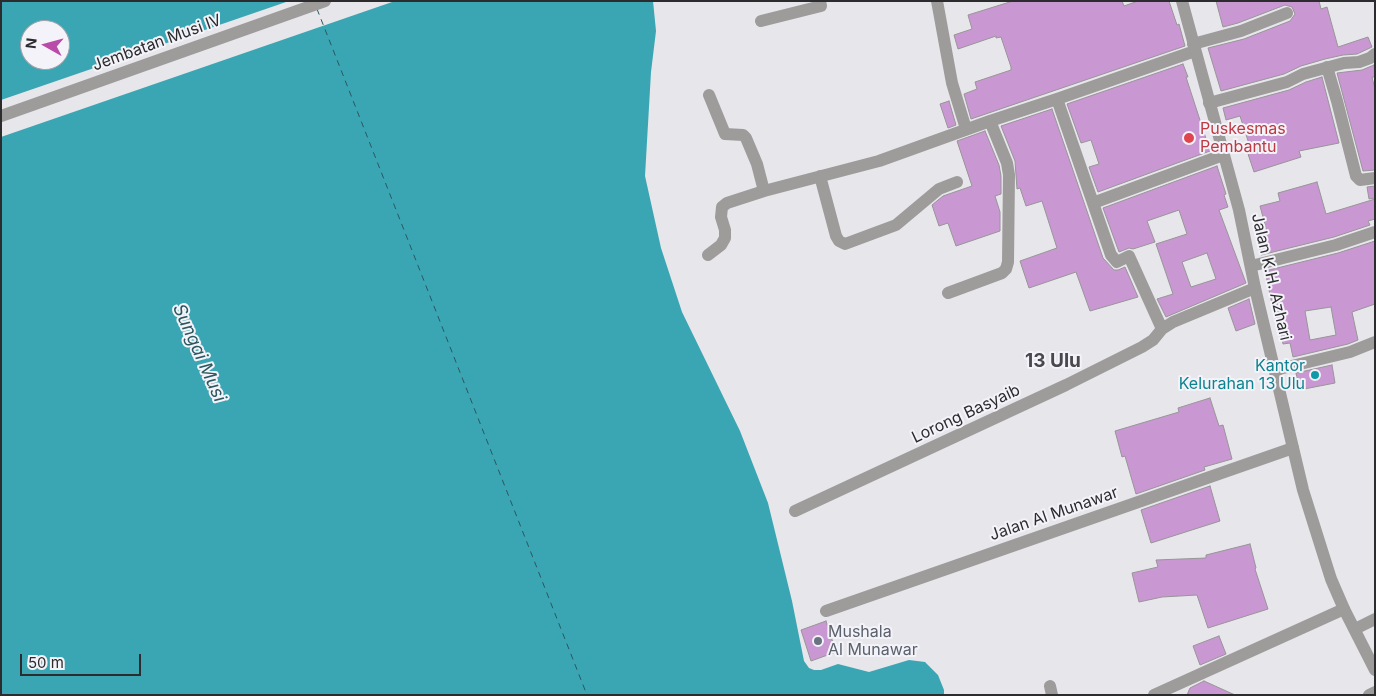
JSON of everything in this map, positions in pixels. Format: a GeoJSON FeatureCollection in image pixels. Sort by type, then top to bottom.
{"type":"FeatureCollection","features":[{"type":"Feature","properties":{"kind":"street","name":"Jembatan Musi IV"},"geometry":{"type":"LineString","coordinates":[[1,116],[325,1]]}},
{"type":"Feature","properties":{"kind":"street"},"geometry":{"type":"LineString","coordinates":[[761,21],[821,6],[820,1]]}},
{"type":"Feature","properties":{"kind":"street"},"geometry":{"type":"LineString","coordinates":[[938,1],[952,83],[966,130]]}},
{"type":"Feature","properties":{"kind":"street","name":"Jalan K.H. Azhari"},"geometry":{"type":"LineString","coordinates":[[1182,1],[1239,210],[1255,288],[1303,490],[1331,579],[1375,670]]}},
{"type":"Feature","properties":{"kind":"street"},"geometry":{"type":"LineString","coordinates":[[708,255],[721,245],[725,238],[721,217],[722,208],[727,203],[764,191],[879,161],[990,121],[1058,100],[1287,13]]}},
{"type":"Feature","properties":{"kind":"street"},"geometry":{"type":"LineString","coordinates":[[1209,103],[1286,82],[1327,67],[1359,62],[1375,54]]}},
{"type":"Feature","properties":{"kind":"street"},"geometry":{"type":"LineString","coordinates":[[1327,67],[1356,176],[1360,180],[1375,178]]}},
{"type":"Feature","properties":{"kind":"street"},"geometry":{"type":"LineString","coordinates":[[709,95],[725,134],[743,135],[746,138],[757,164],[764,191]]}},
{"type":"Feature","properties":{"kind":"street"},"geometry":{"type":"LineString","coordinates":[[1058,100],[1114,259],[1117,262],[1129,256],[1162,329]]}},
{"type":"Feature","properties":{"kind":"street"},"geometry":{"type":"LineString","coordinates":[[948,293],[1002,273],[1006,269],[1008,262],[1007,163],[990,121]]}},
{"type":"Feature","properties":{"kind":"street"},"geometry":{"type":"LineString","coordinates":[[1093,202],[1223,155]]}},
{"type":"Feature","properties":{"kind":"street"},"geometry":{"type":"LineString","coordinates":[[820,176],[836,236],[839,241],[846,244],[896,225],[939,189],[957,182]]}},
{"type":"Feature","properties":{"kind":"street"},"geometry":{"type":"LineString","coordinates":[[1250,266],[1336,245],[1375,232]]}},
{"type":"Feature","properties":{"kind":"street","name":"Lorong Basyaib"},"geometry":{"type":"LineString","coordinates":[[795,511],[1142,348],[1153,340],[1162,329],[1173,322],[1255,288]]}},
{"type":"Feature","properties":{"kind":"street"},"geometry":{"type":"LineString","coordinates":[[1275,370],[1350,352],[1375,342]]}},
{"type":"Feature","properties":{"kind":"street","name":"Jalan Al Munawar"},"geometry":{"type":"LineString","coordinates":[[826,611],[1293,448]]}},
{"type":"Feature","properties":{"kind":"street"},"geometry":{"type":"LineString","coordinates":[[1154,695],[1344,609]]}},
{"type":"Feature","properties":{"kind":"street"},"geometry":{"type":"LineString","coordinates":[[1355,629],[1375,619]]}},
{"type":"Feature","properties":{"kind":"street"},"geometry":{"type":"LineString","coordinates":[[1369,695],[1375,692]]}},
{"type":"Feature","properties":{"kind":"water","name":"Sungai Musi"},"geometry":{"type":"Polygon","coordinates":[[[1,1],[653,1],[656,31],[651,72],[645,176],[661,248],[682,312],[740,431],[768,503],[792,601],[804,661],[809,668],[814,670],[821,670],[838,664],[869,672],[909,660],[925,662],[938,675],[944,695],[1,695],[1,1]]]}},
{"type":"Feature","properties":{"kind":"pier"},"geometry":{"type":"Polygon","coordinates":[[[289,1],[395,1],[1,137],[1,100],[289,1]]]}},
{"type":"Feature","properties":{"kind":"building"},"geometry":{"type":"Polygon","coordinates":[[[1013,1],[1122,1],[1124,6],[1138,1],[1169,1],[1177,25],[1179,24],[1185,46],[971,119],[964,94],[977,89],[975,82],[1011,70],[1011,67],[1001,37],[996,38],[996,36],[958,49],[954,35],[972,29],[968,15],[1013,1]]]}},
{"type":"Feature","properties":{"kind":"building"},"geometry":{"type":"Polygon","coordinates":[[[1216,1],[1319,1],[1321,9],[1327,7],[1338,47],[1368,37],[1372,47],[1357,54],[1325,59],[1301,66],[1284,74],[1221,91],[1208,48],[1244,39],[1290,21],[1295,14],[1292,7],[1285,5],[1223,27],[1216,1]]]}},
{"type":"Feature","properties":{"kind":"building"},"geometry":{"type":"Polygon","coordinates":[[[1183,64],[1210,151],[1098,192],[1089,167],[1099,164],[1091,140],[1081,143],[1067,104],[1183,64]]]}},
{"type":"Feature","properties":{"kind":"building"},"geometry":{"type":"Polygon","coordinates":[[[1374,65],[1375,77],[1372,77],[1375,89],[1375,170],[1363,171],[1337,73],[1362,70],[1374,65]]]}},
{"type":"Feature","properties":{"kind":"building"},"geometry":{"type":"Polygon","coordinates":[[[1322,77],[1339,143],[1299,151],[1301,157],[1254,172],[1248,154],[1252,153],[1240,116],[1226,120],[1223,108],[1289,90],[1322,77]]]}},
{"type":"Feature","properties":{"kind":"building"},"geometry":{"type":"Polygon","coordinates":[[[949,101],[956,125],[948,128],[940,104],[949,101]]]}},
{"type":"Feature","properties":{"kind":"building"},"geometry":{"type":"Polygon","coordinates":[[[1052,109],[1103,258],[1114,270],[1125,267],[1138,297],[1090,311],[1076,272],[1029,288],[1020,261],[1057,248],[1042,201],[1026,206],[1020,188],[1017,189],[1015,161],[1001,126],[1052,109]]]}},
{"type":"Feature","properties":{"kind":"building"},"geometry":{"type":"Polygon","coordinates":[[[985,131],[999,165],[1001,176],[1001,194],[995,196],[1000,212],[1000,231],[956,246],[948,223],[939,226],[932,205],[943,196],[972,186],[957,141],[985,131]]]}},
{"type":"Feature","properties":{"kind":"building"},"geometry":{"type":"Polygon","coordinates":[[[1217,166],[1228,207],[1219,210],[1246,283],[1166,317],[1157,299],[1173,294],[1156,244],[1187,234],[1179,210],[1147,221],[1155,242],[1119,252],[1103,208],[1217,166]],[[1207,253],[1182,262],[1191,287],[1216,279],[1207,253]]]}},
{"type":"Feature","properties":{"kind":"building"},"geometry":{"type":"Polygon","coordinates":[[[1317,182],[1326,214],[1375,199],[1375,219],[1368,221],[1370,225],[1334,237],[1261,255],[1256,235],[1267,232],[1260,206],[1280,201],[1278,193],[1317,182]]]}},
{"type":"Feature","properties":{"kind":"building"},"geometry":{"type":"Polygon","coordinates":[[[1375,186],[1375,198],[1369,199],[1367,187],[1375,186]]]}},
{"type":"Feature","properties":{"kind":"building"},"geometry":{"type":"Polygon","coordinates":[[[1375,241],[1375,304],[1352,312],[1358,340],[1293,357],[1290,343],[1283,344],[1278,317],[1275,318],[1265,271],[1338,253],[1375,241]],[[1331,307],[1305,311],[1310,340],[1336,335],[1331,307]]]}},
{"type":"Feature","properties":{"kind":"building"},"geometry":{"type":"Polygon","coordinates":[[[1249,299],[1255,324],[1236,331],[1228,308],[1249,299]]]}},
{"type":"Feature","properties":{"kind":"building","name":"Kantor Kelurahan 13 Ulu"},"geometry":{"type":"Polygon","coordinates":[[[1332,365],[1335,383],[1299,390],[1296,373],[1332,365]]]}},
{"type":"Feature","properties":{"kind":"building"},"geometry":{"type":"Polygon","coordinates":[[[1210,398],[1219,426],[1223,425],[1232,459],[1204,467],[1205,470],[1136,494],[1125,456],[1122,457],[1115,431],[1179,412],[1178,408],[1210,398]]]}},
{"type":"Feature","properties":{"kind":"building"},"geometry":{"type":"Polygon","coordinates":[[[1210,486],[1220,521],[1151,543],[1141,510],[1210,486]]]}},
{"type":"Feature","properties":{"kind":"building"},"geometry":{"type":"Polygon","coordinates":[[[1250,544],[1255,569],[1268,609],[1208,628],[1197,595],[1162,597],[1139,602],[1132,573],[1158,567],[1156,560],[1206,558],[1206,555],[1250,544]]]}},
{"type":"Feature","properties":{"kind":"building","name":"Mushala Al Munawar"},"geometry":{"type":"Polygon","coordinates":[[[826,621],[836,652],[811,661],[801,630],[826,621]]]}},
{"type":"Feature","properties":{"kind":"building"},"geometry":{"type":"Polygon","coordinates":[[[1219,636],[1226,654],[1200,665],[1193,646],[1219,636]]]}},
{"type":"Feature","properties":{"kind":"building"},"geometry":{"type":"Polygon","coordinates":[[[1204,681],[1235,695],[1187,695],[1190,688],[1204,681]]]}},
{"type":"Feature","properties":{"kind":"ferry route"},"geometry":{"type":"LineString","coordinates":[[317,9],[587,695]]}},
{"type":"Feature","properties":{"kind":"place","name":"Puskesmas Pembantu"},"geometry":{"type":"Point","coordinates":[1189,138]}},
{"type":"Feature","properties":{"kind":"place","name":"Kantor Kelurahan 13 Ulu"},"geometry":{"type":"Point","coordinates":[1315,375]}},
{"type":"Feature","properties":{"kind":"place","name":"Mushala Al Munawar"},"geometry":{"type":"Point","coordinates":[818,641]}},
{"type":"Feature","properties":{"kind":"district","name":"13 Ulu"},"geometry":{"type":"Point","coordinates":[1053,361]}}]}
